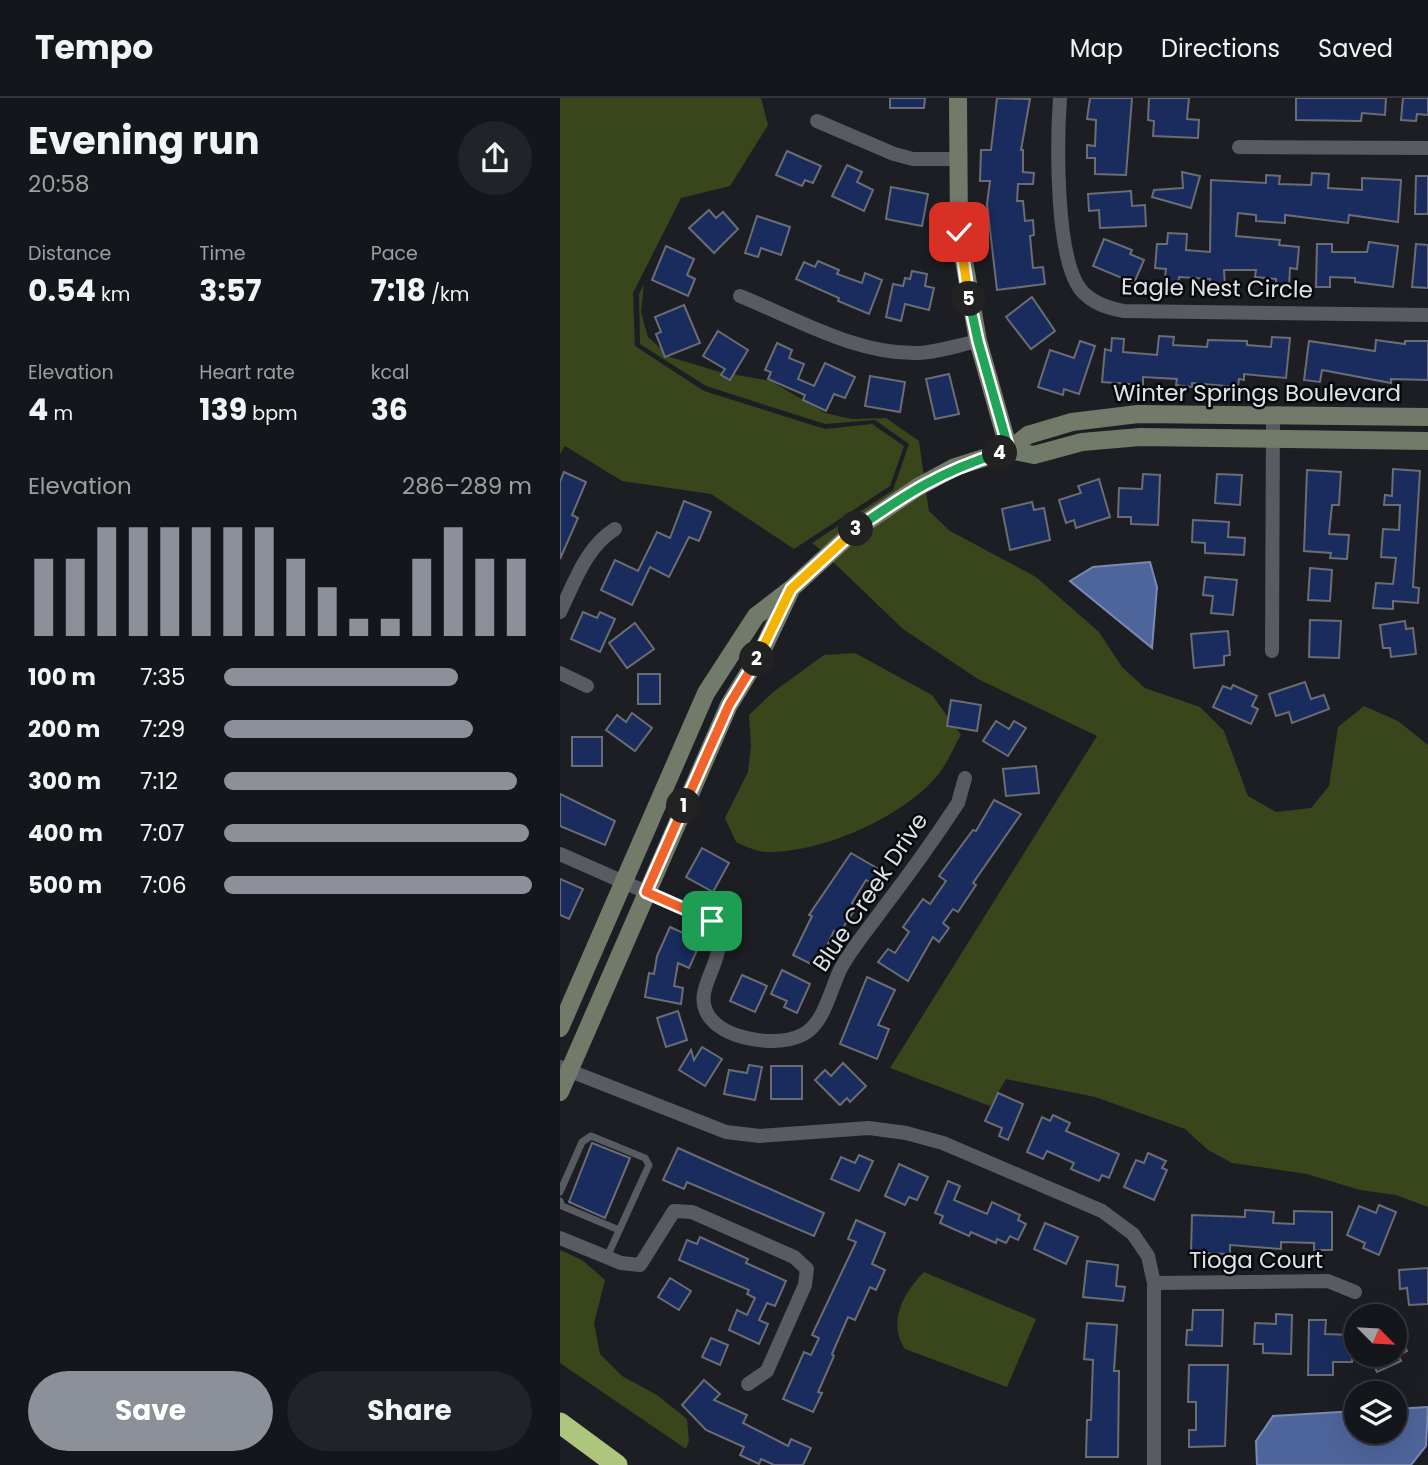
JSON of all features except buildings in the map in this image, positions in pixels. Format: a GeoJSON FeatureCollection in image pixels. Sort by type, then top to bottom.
{"type":"FeatureCollection","features":[{"type":"Feature","properties":{"kind":"highway"},"geometry":{"type":"LineString","coordinates":[[560,1423],[617,1465]]}},
{"type":"Feature","properties":{"kind":"street"},"geometry":{"type":"LineString","coordinates":[[958,98],[959,232],[978,341],[1009,450]]}},
{"type":"Feature","properties":{"kind":"street","name":"Eagle Nest Circle"},"geometry":{"type":"LineString","coordinates":[[1060,98],[1060,182],[1068,260],[1072,276],[1093,301],[1124,312],[1428,314]]}},
{"type":"Feature","properties":{"kind":"street"},"geometry":{"type":"LineString","coordinates":[[817,121],[894,154],[913,159],[957,159]]}},
{"type":"Feature","properties":{"kind":"street"},"geometry":{"type":"LineString","coordinates":[[1239,147],[1428,148]]}},
{"type":"Feature","properties":{"kind":"street"},"geometry":{"type":"LineString","coordinates":[[740,296],[856,344],[889,352],[922,353],[978,341]]}},
{"type":"Feature","properties":{"kind":"street","name":"Winter Springs Boulevard"},"geometry":{"type":"LineString","coordinates":[[560,1028],[699,709],[756,616],[791,589],[856,529],[895,502],[955,467],[1009,450],[1028,435],[1072,422],[1138,414],[1428,417]]}},
{"type":"Feature","properties":{"kind":"street"},"geometry":{"type":"LineString","coordinates":[[1272,651],[1273,415]]}},
{"type":"Feature","properties":{"kind":"street","name":"Winter Springs Boulevard"},"geometry":{"type":"LineString","coordinates":[[1009,450],[1034,455],[1082,442],[1140,437],[1428,441]]}},
{"type":"Feature","properties":{"kind":"street"},"geometry":{"type":"LineString","coordinates":[[560,612],[590,551],[600,538],[615,529]]}},
{"type":"Feature","properties":{"kind":"street","name":"Winter Springs Boulevard"},"geometry":{"type":"LineString","coordinates":[[560,1092],[565,1069],[723,718],[762,652],[791,589]]}},
{"type":"Feature","properties":{"kind":"street"},"geometry":{"type":"LineString","coordinates":[[560,673],[587,686]]}},
{"type":"Feature","properties":{"kind":"street"},"geometry":{"type":"LineString","coordinates":[[699,709],[723,718]]}},
{"type":"Feature","properties":{"kind":"street","name":"Blue Creek Drive"},"geometry":{"type":"LineString","coordinates":[[560,854],[712,921],[720,932],[720,950],[702,999],[713,1021],[727,1031],[750,1038],[768,1041],[801,1036],[814,1026],[842,965],[958,803],[965,778]]}},
{"type":"Feature","properties":{"kind":"street"},"geometry":{"type":"LineString","coordinates":[[565,1069],[726,1132],[760,1136],[869,1128],[906,1133],[943,1143],[1102,1211],[1133,1234],[1148,1256],[1154,1283],[1154,1465]]}},
{"type":"Feature","properties":{"kind":"street"},"geometry":{"type":"LineString","coordinates":[[560,1238],[621,1264],[640,1265],[674,1211],[692,1212],[794,1257],[807,1269],[805,1285],[767,1371],[748,1384]]}},
{"type":"Feature","properties":{"kind":"street","name":"Tioga Court"},"geometry":{"type":"LineString","coordinates":[[1154,1283],[1328,1281],[1355,1292]]}},
{"type":"Feature","properties":{"kind":"lane"},"geometry":{"type":"LineString","coordinates":[[560,1192],[582,1142],[591,1136],[645,1158],[649,1165],[607,1257]]}},
{"type":"Feature","properties":{"kind":"lane"},"geometry":{"type":"LineString","coordinates":[[560,1200],[562,1206],[619,1230]]}},
{"type":"Feature","properties":{"kind":"green space"},"geometry":{"type":"Polygon","coordinates":[[[560,98],[761,98],[768,125],[730,186],[681,198],[633,293],[635,346],[704,391],[825,429],[872,424],[904,446],[890,486],[794,549],[711,494],[622,481],[565,446],[560,454],[560,98]]]}},
{"type":"Feature","properties":{"kind":"green space"},"geometry":{"type":"Polygon","coordinates":[[[644,284],[641,312],[648,337],[670,357],[720,372],[771,381],[825,413],[852,419],[886,418],[919,441],[924,477],[821,550],[812,543],[893,490],[909,444],[875,420],[825,424],[706,386],[640,344],[639,294],[644,284]]]}},
{"type":"Feature","properties":{"kind":"green space"},"geometry":{"type":"Polygon","coordinates":[[[926,490],[929,511],[950,531],[1036,577],[1099,632],[1122,667],[1145,688],[1200,707],[1224,731],[1248,796],[1276,812],[1311,808],[1329,786],[1338,727],[1364,706],[1398,721],[1428,745],[1428,1207],[1396,1195],[1360,1190],[1307,1174],[1232,1163],[1208,1150],[1185,1129],[1095,1097],[1006,1079],[990,1106],[890,1068],[1097,736],[978,679],[903,629],[830,559],[926,490]]]}},
{"type":"Feature","properties":{"kind":"green space"},"geometry":{"type":"Polygon","coordinates":[[[855,653],[932,695],[961,735],[943,767],[921,792],[902,806],[835,840],[788,851],[767,852],[736,842],[725,818],[748,772],[751,746],[749,715],[773,692],[824,655],[855,653]]]}},
{"type":"Feature","properties":{"kind":"green space"},"geometry":{"type":"Polygon","coordinates":[[[560,1250],[582,1260],[605,1280],[594,1323],[600,1354],[622,1376],[657,1395],[687,1419],[689,1441],[686,1449],[560,1363],[560,1250]]]}},
{"type":"Feature","properties":{"kind":"green space"},"geometry":{"type":"Polygon","coordinates":[[[924,1272],[1036,1319],[1007,1387],[905,1349],[898,1328],[900,1308],[910,1289],[924,1272]]]}},
{"type":"Feature","properties":{"kind":"water"},"geometry":{"type":"Polygon","coordinates":[[[1150,562],[1157,587],[1152,648],[1070,581],[1093,567],[1150,562]]]}},
{"type":"Feature","properties":{"kind":"water"},"geometry":{"type":"Polygon","coordinates":[[[1428,1407],[1426,1446],[1411,1465],[1257,1465],[1256,1441],[1273,1416],[1344,1412],[1344,1444],[1407,1444],[1407,1408],[1428,1407]]]}},
{"type":"Feature","properties":{"kind":"route"},"geometry":{"type":"LineString","coordinates":[[712,921],[646,892],[729,705],[762,652],[791,589],[830,550],[856,529],[918,487],[955,467],[1009,450],[978,341],[959,232]]}}]}
